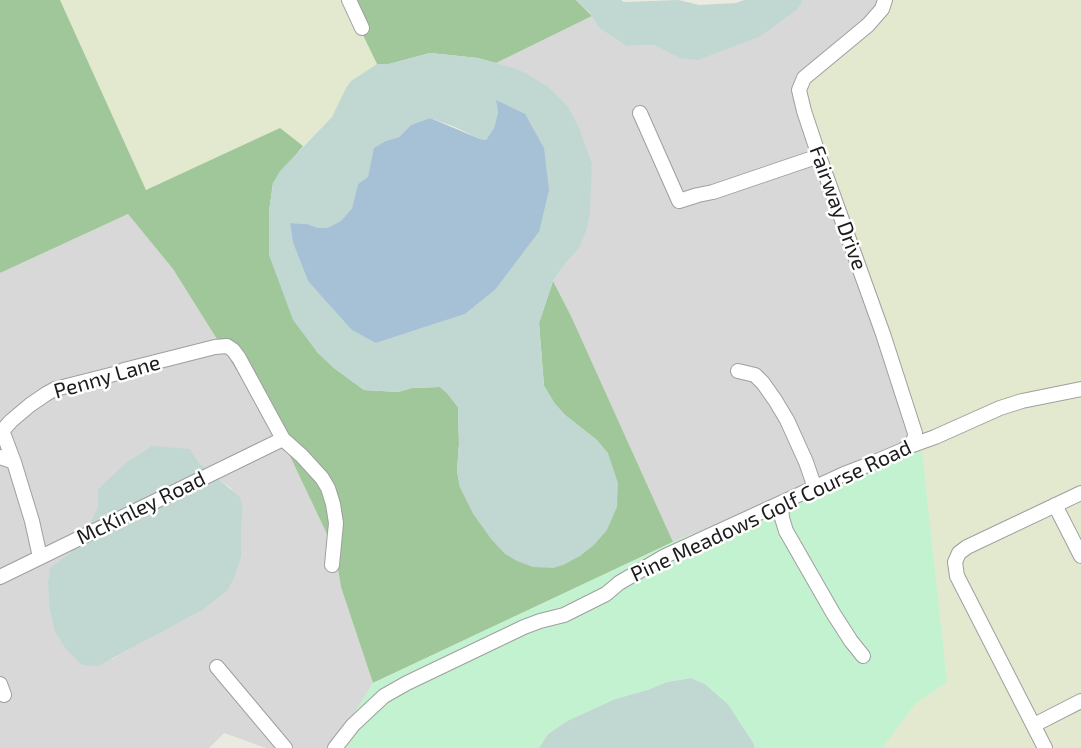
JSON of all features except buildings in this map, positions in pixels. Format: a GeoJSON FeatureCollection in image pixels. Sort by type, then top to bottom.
{"type":"FeatureCollection","features":[{"type":"Feature","properties":{"kind":"street"},"geometry":{"type":"LineString","coordinates":[[349,0],[362,28]]}},
{"type":"Feature","properties":{"kind":"street","name":"Fairway Drive"},"geometry":{"type":"LineString","coordinates":[[885,0],[868,25],[804,78],[799,90],[819,156],[883,334],[915,433],[910,446]]}},
{"type":"Feature","properties":{"kind":"street"},"geometry":{"type":"LineString","coordinates":[[640,113],[679,201],[819,156]]}},
{"type":"Feature","properties":{"kind":"street","name":"Penny Lane"},"geometry":{"type":"LineString","coordinates":[[40,557],[32,521],[7,460],[3,430],[30,405],[55,389],[227,346],[239,358],[283,439]]}},
{"type":"Feature","properties":{"kind":"street"},"geometry":{"type":"LineString","coordinates":[[738,371],[755,376],[775,400],[787,420],[815,488]]}},
{"type":"Feature","properties":{"kind":"street","name":"Pine Meadows Golf Course Road"},"geometry":{"type":"LineString","coordinates":[[335,748],[353,725],[384,696],[524,627],[571,612],[606,594],[619,583],[665,556],[845,474],[1000,408],[1081,388]]}},
{"type":"Feature","properties":{"kind":"street"},"geometry":{"type":"LineString","coordinates":[[283,439],[302,456],[328,488],[336,523],[332,565]]}},
{"type":"Feature","properties":{"kind":"street","name":"McKinley Road"},"geometry":{"type":"LineString","coordinates":[[0,577],[283,439]]}},
{"type":"Feature","properties":{"kind":"street"},"geometry":{"type":"LineString","coordinates":[[1045,748],[957,576],[955,562],[959,553],[967,547],[1081,493]]}},
{"type":"Feature","properties":{"kind":"street"},"geometry":{"type":"LineString","coordinates":[[780,503],[786,531],[833,613],[863,656]]}},
{"type":"Feature","properties":{"kind":"street"},"geometry":{"type":"LineString","coordinates":[[1055,505],[1081,556]]}},
{"type":"Feature","properties":{"kind":"street"},"geometry":{"type":"LineString","coordinates":[[217,667],[285,748]]}},
{"type":"Feature","properties":{"kind":"street"},"geometry":{"type":"LineString","coordinates":[[1034,725],[1081,701]]}},
{"type":"Feature","properties":{"kind":"shaded area"},"geometry":{"type":"Polygon","coordinates":[[[576,0],[679,0],[699,5],[744,0],[803,0],[798,9],[759,37],[698,60],[680,58],[654,45],[626,46],[599,28],[590,13],[576,0]]]}},
{"type":"Feature","properties":{"kind":"shaded area"},"geometry":{"type":"Polygon","coordinates":[[[803,0],[887,0],[921,442],[673,542],[553,281],[579,248],[592,163],[567,105],[550,88],[528,74],[496,63],[592,16],[599,28],[626,46],[654,45],[680,58],[798,9],[803,0]]]}},
{"type":"Feature","properties":{"kind":"shaded area"},"geometry":{"type":"Polygon","coordinates":[[[430,53],[478,58],[528,74],[550,88],[567,105],[592,163],[587,229],[579,248],[553,281],[539,323],[544,386],[565,415],[598,441],[608,453],[618,483],[617,507],[607,530],[594,545],[563,565],[553,568],[533,567],[505,554],[474,515],[460,487],[457,471],[458,407],[447,393],[440,387],[412,388],[398,392],[364,390],[334,368],[317,352],[293,320],[269,255],[269,211],[273,183],[280,171],[332,117],[351,81],[377,64],[389,64],[430,53]],[[496,101],[498,111],[494,128],[486,140],[430,118],[411,125],[399,137],[386,141],[368,178],[358,184],[352,208],[341,221],[327,228],[290,223],[293,243],[308,281],[376,343],[465,314],[495,290],[539,232],[496,101]]]}},
{"type":"Feature","properties":{"kind":"shaded area"},"geometry":{"type":"Polygon","coordinates":[[[496,100],[525,114],[544,148],[549,190],[539,232],[495,290],[465,314],[376,343],[352,330],[308,281],[293,243],[290,223],[327,228],[341,221],[352,208],[358,184],[368,177],[374,148],[399,137],[411,125],[430,118],[486,140],[494,128],[498,112],[496,100]]]}},
{"type":"Feature","properties":{"kind":"shaded area"},"geometry":{"type":"Polygon","coordinates":[[[128,214],[173,269],[289,454],[335,551],[341,587],[373,683],[333,748],[266,748],[224,733],[209,748],[0,748],[0,273],[128,214]],[[190,449],[98,488],[98,506],[93,518],[70,553],[50,569],[49,606],[54,630],[112,659],[177,622],[241,530],[243,508],[231,488],[199,463],[190,449]]]}},
{"type":"Feature","properties":{"kind":"shaded area"},"geometry":{"type":"Polygon","coordinates":[[[152,446],[190,449],[199,463],[240,497],[243,509],[241,556],[235,576],[227,591],[202,610],[98,666],[82,665],[66,649],[54,630],[49,606],[50,568],[70,553],[93,518],[98,506],[98,489],[127,462],[152,446]]]}},
{"type":"Feature","properties":{"kind":"shaded area"},"geometry":{"type":"Polygon","coordinates":[[[691,678],[705,684],[728,704],[755,748],[539,748],[548,734],[567,721],[615,699],[667,682],[691,678]]]}},
{"type":"Feature","properties":{"kind":"green space"},"geometry":{"type":"Polygon","coordinates":[[[0,0],[60,0],[146,190],[280,128],[303,146],[273,183],[269,211],[317,352],[364,390],[398,392],[412,388],[440,387],[447,393],[458,407],[457,471],[460,487],[474,515],[598,441],[565,415],[544,386],[539,323],[553,281],[673,542],[373,683],[341,587],[335,551],[289,454],[173,269],[128,214],[0,273],[0,0]]]}},
{"type":"Feature","properties":{"kind":"green space"},"geometry":{"type":"Polygon","coordinates":[[[60,0],[346,0],[377,64],[351,81],[332,117],[303,146],[280,129],[146,190],[60,0]]]}},
{"type":"Feature","properties":{"kind":"green space"},"geometry":{"type":"Polygon","coordinates":[[[346,0],[576,0],[592,16],[496,63],[478,58],[430,53],[389,64],[377,64],[346,0]]]}},
{"type":"Feature","properties":{"kind":"green space"},"geometry":{"type":"Polygon","coordinates":[[[887,0],[1081,0],[1081,748],[882,748],[915,704],[947,682],[921,442],[803,103],[806,88],[822,67],[887,0]]]}},
{"type":"Feature","properties":{"kind":"green space"},"geometry":{"type":"Polygon","coordinates":[[[921,442],[947,682],[915,704],[882,748],[755,748],[728,704],[705,684],[691,678],[667,682],[615,699],[567,721],[548,734],[539,748],[333,748],[373,683],[673,542],[921,442]]]}}]}
